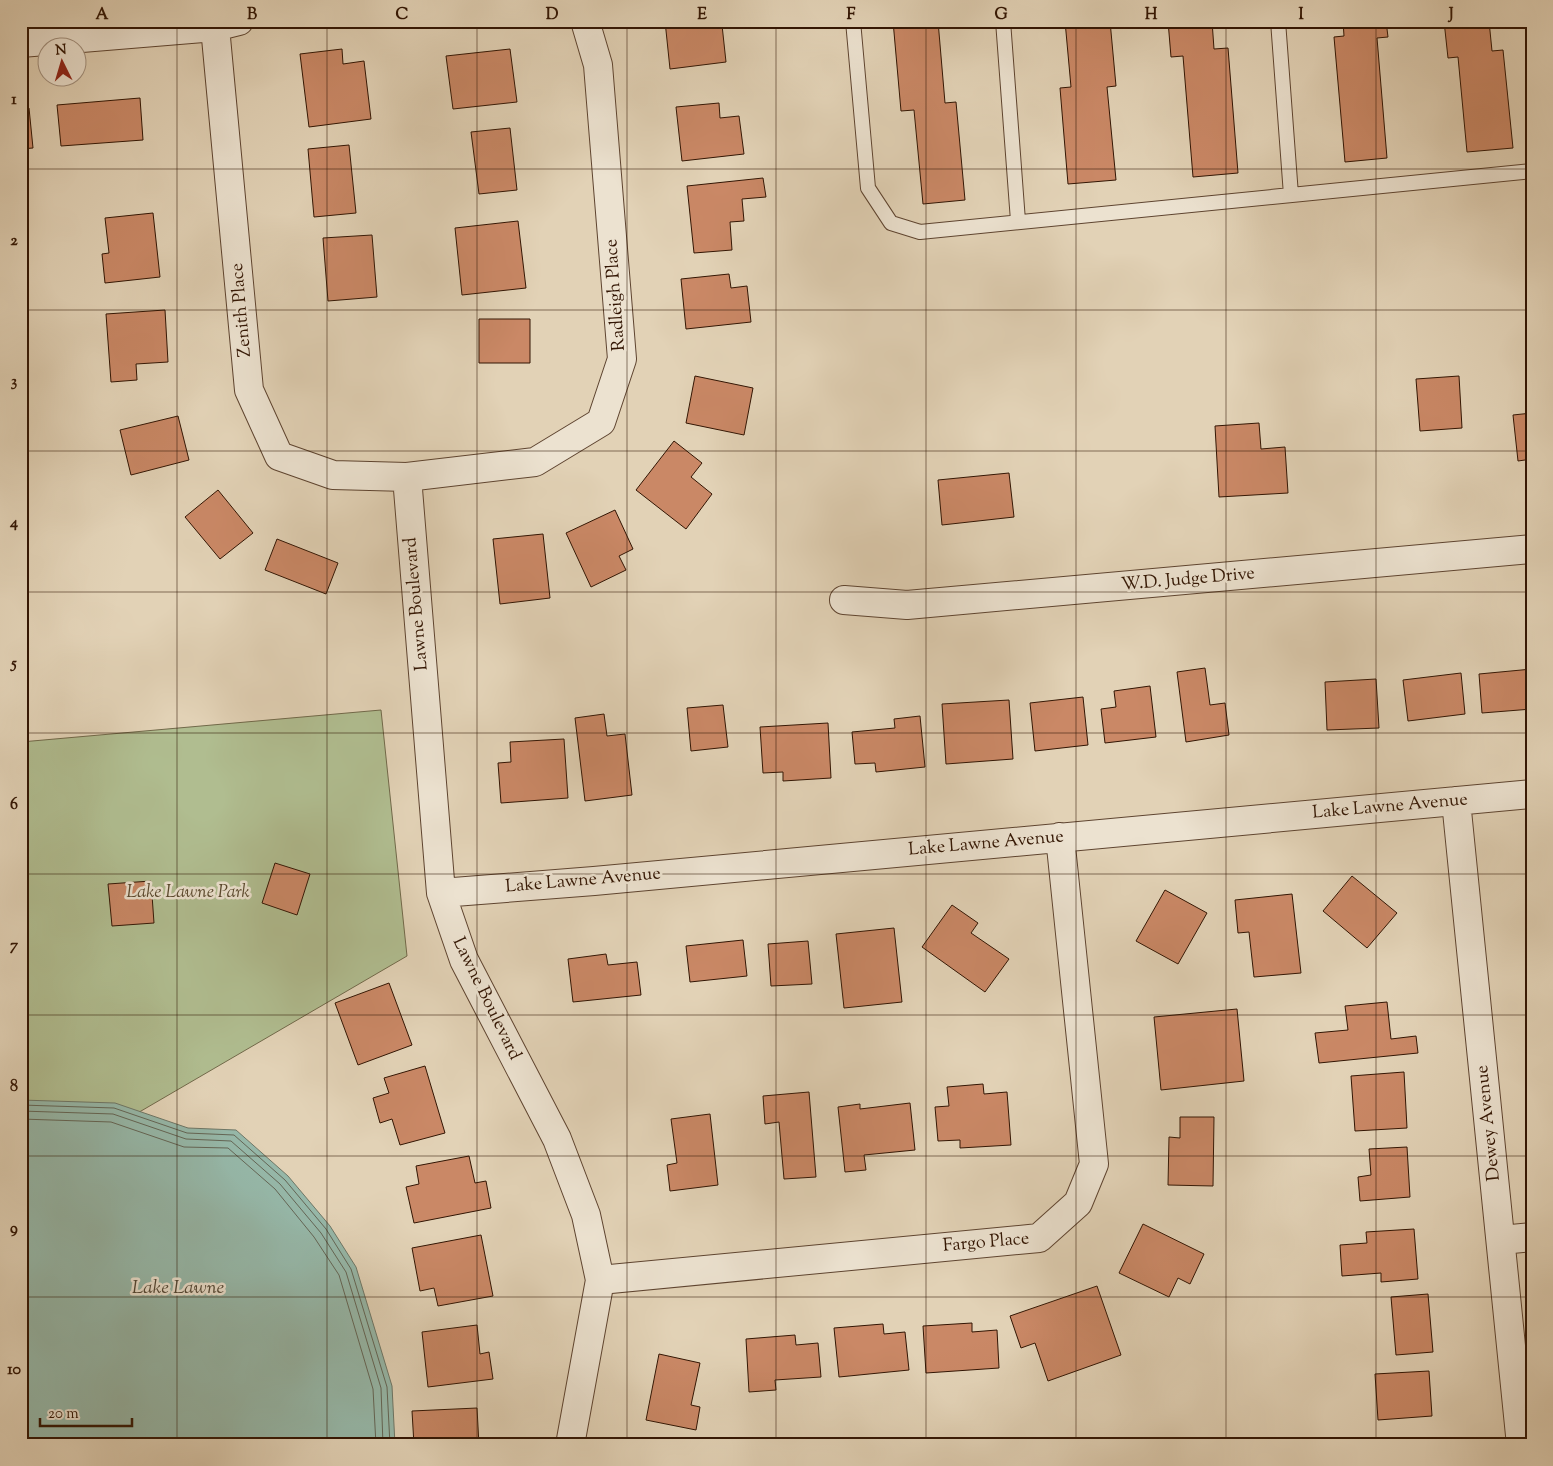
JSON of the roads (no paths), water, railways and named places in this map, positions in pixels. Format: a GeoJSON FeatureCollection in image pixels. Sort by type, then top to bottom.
{"type":"FeatureCollection","features":[{"type":"Feature","properties":{"kind":"street","name":"Radleigh Place"},"geometry":{"type":"LineString","coordinates":[[407,477],[535,462],[601,422],[622,359],[598,65],[585,21]]}},
{"type":"Feature","properties":{"kind":"street","name":"Zenith Place"},"geometry":{"type":"LineString","coordinates":[[227,24],[249,390],[279,456],[333,475],[407,477]]}},
{"type":"Feature","properties":{"kind":"street"},"geometry":{"type":"LineString","coordinates":[[21,43],[227,24]]}},
{"type":"Feature","properties":{"kind":"street","name":"Lawne Boulevard"},"geometry":{"type":"LineString","coordinates":[[407,477],[441,894],[464,960],[557,1139],[586,1215],[600,1280],[570,1445]]}},
{"type":"Feature","properties":{"kind":"street","name":"W.D. Judge Drive"},"geometry":{"type":"LineString","coordinates":[[844,600],[906,605],[1532,549]]}},
{"type":"Feature","properties":{"kind":"street","name":"Lake Lawne Avenue"},"geometry":{"type":"LineString","coordinates":[[441,894],[1532,794]]}},
{"type":"Feature","properties":{"kind":"street","name":"Dewey Avenue"},"geometry":{"type":"LineString","coordinates":[[1456,800],[1521,1445]]}},
{"type":"Feature","properties":{"kind":"street","name":"Fargo Place"},"geometry":{"type":"LineString","coordinates":[[600,1280],[1039,1238],[1078,1203],[1094,1164],[1060,837]]}},
{"type":"Feature","properties":{"kind":"street"},"geometry":{"type":"LineString","coordinates":[[1501,1240],[1532,1237]]}},
{"type":"Feature","properties":{"kind":"lane"},"geometry":{"type":"LineString","coordinates":[[853,21],[868,188],[891,223],[920,232],[1532,171]]}},
{"type":"Feature","properties":{"kind":"lane"},"geometry":{"type":"LineString","coordinates":[[1003,21],[1018,221]]}},
{"type":"Feature","properties":{"kind":"lane"},"geometry":{"type":"LineString","coordinates":[[1278,21],[1291,195]]}},
{"type":"Feature","properties":{"kind":"water","name":"Lake Lawne"},"geometry":{"type":"Polygon","coordinates":[[[21,1100],[115,1103],[188,1128],[236,1130],[288,1176],[330,1226],[356,1267],[392,1386],[395,1445],[21,1445],[21,1100]]]}},
{"type":"Feature","properties":{"kind":"park label","name":"Lake Lawne Park"},"geometry":{"type":"Point","coordinates":[188,893]}}]}
